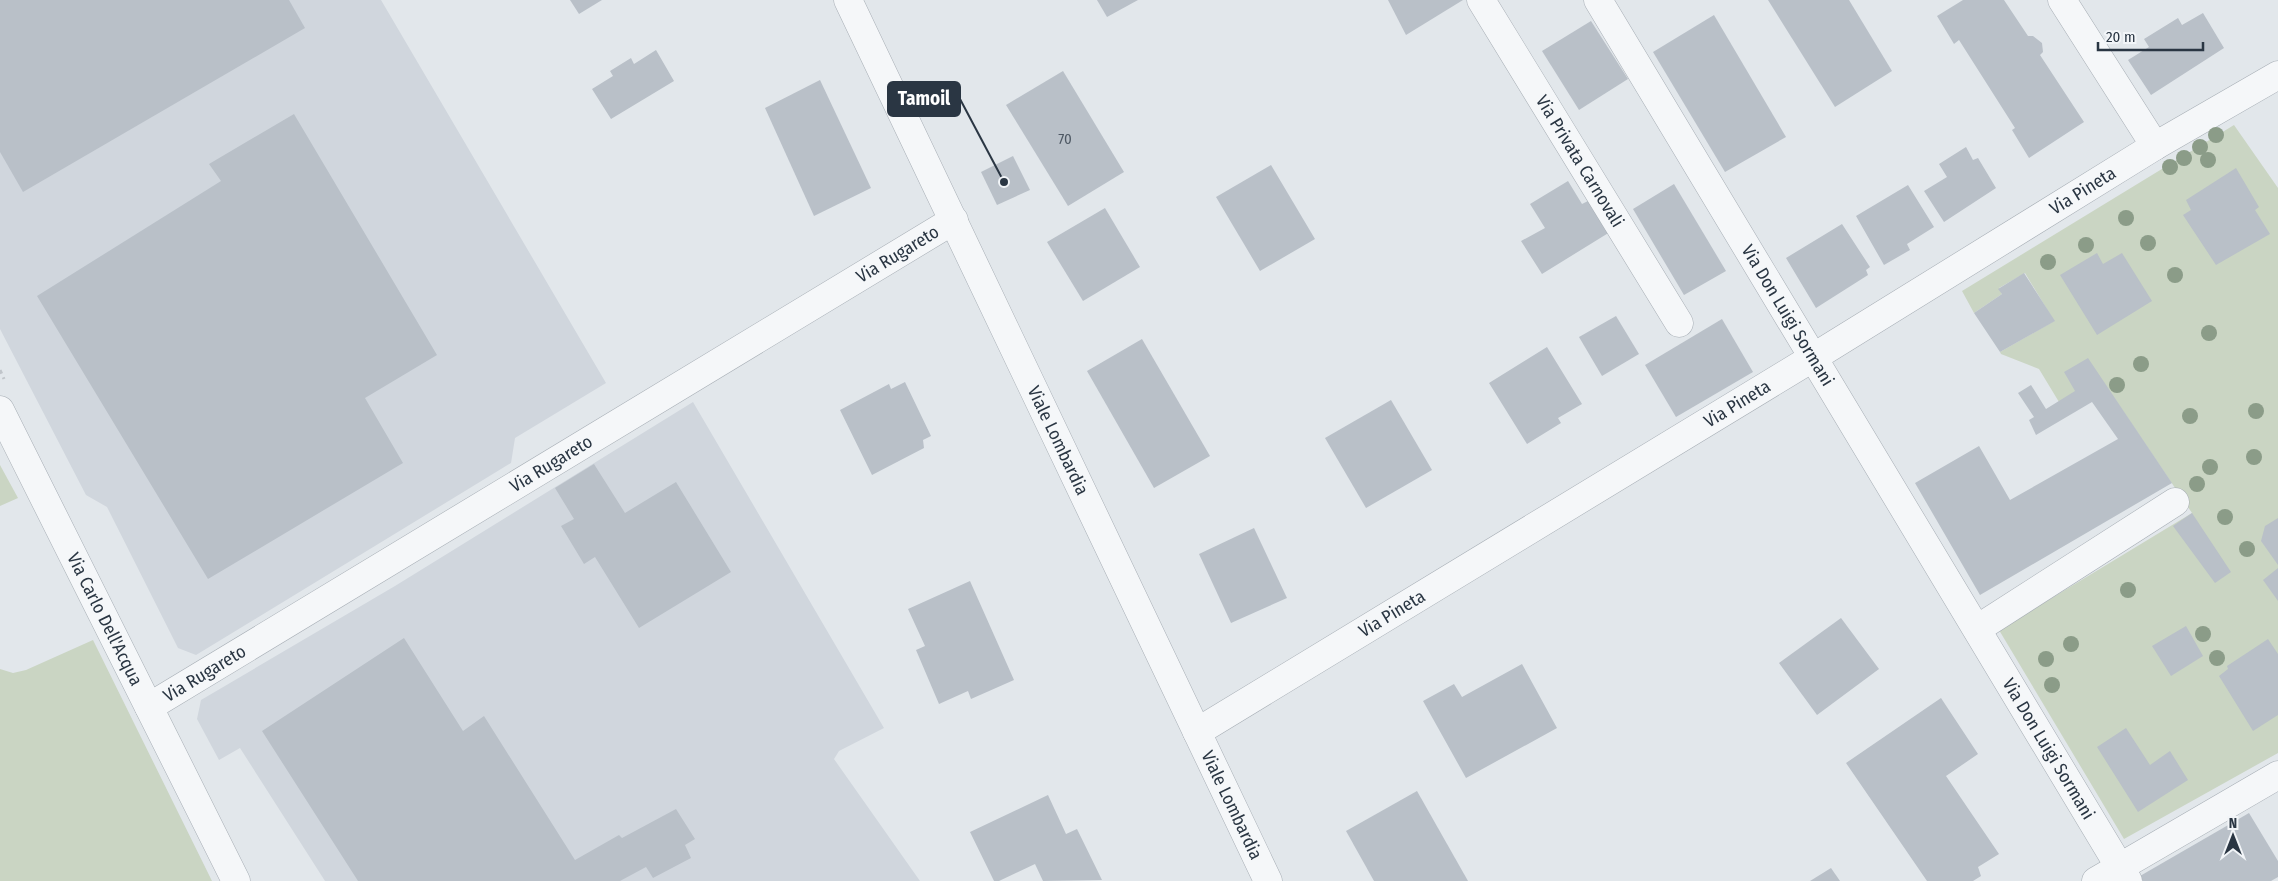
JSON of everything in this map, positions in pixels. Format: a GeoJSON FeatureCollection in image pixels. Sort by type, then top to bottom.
{"type":"FeatureCollection","features":[{"type":"Feature","properties":{"kind":"street","name":"Viale Lombardia"},"geometry":{"type":"LineString","coordinates":[[848,0],[1268,881]]}},
{"type":"Feature","properties":{"kind":"street","name":"Via Privata Carnovali"},"geometry":{"type":"LineString","coordinates":[[1481,0],[1679,323]]}},
{"type":"Feature","properties":{"kind":"street","name":"Via Don Luigi Sormani"},"geometry":{"type":"LineString","coordinates":[[1598,0],[2124,874]]}},
{"type":"Feature","properties":{"kind":"street"},"geometry":{"type":"LineString","coordinates":[[2062,0],[2155,146]]}},
{"type":"Feature","properties":{"kind":"street","name":"Via Pineta"},"geometry":{"type":"LineString","coordinates":[[1197,732],[1814,357],[2155,146],[2278,75]]}},
{"type":"Feature","properties":{"kind":"street","name":"Via Rugareto"},"geometry":{"type":"LineString","coordinates":[[149,707],[954,220]]}},
{"type":"Feature","properties":{"kind":"street","name":"Via Carlo Dell'Acqua"},"geometry":{"type":"LineString","coordinates":[[0,410],[236,881]]}},
{"type":"Feature","properties":{"kind":"street"},"geometry":{"type":"LineString","coordinates":[[1977,629],[2175,502]]}},
{"type":"Feature","properties":{"kind":"street"},"geometry":{"type":"LineString","coordinates":[[2096,881],[2124,874],[2278,775]]}},
{"type":"Feature","properties":{"kind":"shaded area"},"geometry":{"type":"Polygon","coordinates":[[[0,0],[381,0],[606,383],[515,438],[511,463],[196,655],[178,648],[107,507],[86,495],[0,329],[0,0]]]}},
{"type":"Feature","properties":{"kind":"shaded area"},"geometry":{"type":"Polygon","coordinates":[[[693,402],[884,728],[839,751],[834,759],[920,881],[325,881],[240,748],[219,760],[197,719],[201,700],[395,586],[693,402]]]}},
{"type":"Feature","properties":{"kind":"green space"},"geometry":{"type":"Polygon","coordinates":[[[2234,125],[2278,188],[2278,753],[2124,839],[1999,630],[2192,513],[2100,377],[2059,402],[2039,369],[2001,354],[2000,352],[2054,321],[2025,273],[1999,288],[2002,294],[1974,313],[1962,291],[2234,125]]]}},
{"type":"Feature","properties":{"kind":"green space"},"geometry":{"type":"Polygon","coordinates":[[[0,465],[18,498],[0,506],[0,465]]]}},
{"type":"Feature","properties":{"kind":"green space"},"geometry":{"type":"Polygon","coordinates":[[[93,640],[212,881],[0,881],[0,669],[13,673],[26,670],[93,640]]]}},
{"type":"Feature","properties":{"kind":"building"},"geometry":{"type":"Polygon","coordinates":[[[0,0],[289,0],[305,28],[23,192],[0,152],[0,0]]]}},
{"type":"Feature","properties":{"kind":"building"},"geometry":{"type":"Polygon","coordinates":[[[570,0],[602,0],[579,14],[570,0]]]}},
{"type":"Feature","properties":{"kind":"building"},"geometry":{"type":"Polygon","coordinates":[[[1097,0],[1138,0],[1107,17],[1097,0]]]}},
{"type":"Feature","properties":{"kind":"building"},"geometry":{"type":"Polygon","coordinates":[[[1388,0],[1463,0],[1406,35],[1388,0]]]}},
{"type":"Feature","properties":{"kind":"building"},"geometry":{"type":"Polygon","coordinates":[[[1768,0],[1849,0],[1892,71],[1835,107],[1768,0]]]}},
{"type":"Feature","properties":{"kind":"building"},"geometry":{"type":"Polygon","coordinates":[[[1963,0],[2004,0],[2028,36],[2033,36],[2042,43],[2043,52],[2040,55],[2084,122],[2029,158],[2012,130],[2015,128],[1959,40],[1954,44],[1937,16],[1963,0]]]}},
{"type":"Feature","properties":{"kind":"building"},"geometry":{"type":"Polygon","coordinates":[[[2203,13],[2224,48],[2151,95],[2128,60],[2149,47],[2144,39],[2178,18],[2182,25],[2203,13]]]}},
{"type":"Feature","properties":{"kind":"building"},"geometry":{"type":"Polygon","coordinates":[[[1714,15],[1786,137],[1725,172],[1653,52],[1714,15]]]}},
{"type":"Feature","properties":{"kind":"building"},"geometry":{"type":"Polygon","coordinates":[[[1591,21],[1628,79],[1579,110],[1542,51],[1591,21]]]}},
{"type":"Feature","properties":{"kind":"building"},"geometry":{"type":"Polygon","coordinates":[[[656,50],[674,81],[611,119],[592,89],[613,76],[610,71],[631,58],[634,64],[656,50]]]}},
{"type":"Feature","properties":{"kind":"building"},"geometry":{"type":"Polygon","coordinates":[[[1063,71],[1124,172],[1068,206],[1006,105],[1063,71]]]}},
{"type":"Feature","properties":{"kind":"building"},"geometry":{"type":"Polygon","coordinates":[[[820,80],[871,188],[814,216],[765,108],[820,80]]]}},
{"type":"Feature","properties":{"kind":"building"},"geometry":{"type":"Polygon","coordinates":[[[294,114],[437,355],[365,398],[403,463],[208,579],[37,296],[221,181],[209,164],[294,114]]]}},
{"type":"Feature","properties":{"kind":"building"},"geometry":{"type":"Polygon","coordinates":[[[1966,147],[1973,160],[1978,158],[1996,188],[1944,222],[1924,191],[1947,177],[1939,164],[1966,147]]]}},
{"type":"Feature","properties":{"kind":"building"},"geometry":{"type":"Polygon","coordinates":[[[1013,156],[1030,190],[997,205],[981,172],[1013,156]]]}},
{"type":"Feature","properties":{"kind":"building"},"geometry":{"type":"Polygon","coordinates":[[[1271,165],[1315,239],[1260,271],[1216,197],[1271,165]]]}},
{"type":"Feature","properties":{"kind":"building"},"geometry":{"type":"Polygon","coordinates":[[[2236,168],[2259,207],[2255,210],[2270,234],[2216,265],[2183,215],[2191,210],[2186,200],[2236,168]]]}},
{"type":"Feature","properties":{"kind":"building"},"geometry":{"type":"Polygon","coordinates":[[[1568,181],[1582,204],[1590,200],[1610,232],[1542,274],[1521,241],[1545,228],[1530,204],[1568,181]]]}},
{"type":"Feature","properties":{"kind":"building"},"geometry":{"type":"Polygon","coordinates":[[[1674,184],[1726,271],[1684,295],[1633,209],[1674,184]]]}},
{"type":"Feature","properties":{"kind":"building"},"geometry":{"type":"Polygon","coordinates":[[[1908,185],[1934,227],[1907,244],[1910,250],[1884,265],[1856,216],[1908,185]]]}},
{"type":"Feature","properties":{"kind":"building"},"geometry":{"type":"Polygon","coordinates":[[[1105,208],[1140,267],[1083,301],[1047,242],[1105,208]]]}},
{"type":"Feature","properties":{"kind":"building"},"geometry":{"type":"Polygon","coordinates":[[[1842,224],[1870,267],[1866,270],[1868,275],[1816,308],[1786,258],[1842,224]]]}},
{"type":"Feature","properties":{"kind":"building"},"geometry":{"type":"Polygon","coordinates":[[[2097,253],[2103,264],[2122,253],[2152,301],[2097,335],[2060,275],[2097,253]]]}},
{"type":"Feature","properties":{"kind":"building"},"geometry":{"type":"Polygon","coordinates":[[[2024,273],[2055,321],[2000,352],[1974,313],[2002,294],[1998,289],[2024,273]]]}},
{"type":"Feature","properties":{"kind":"building"},"geometry":{"type":"Polygon","coordinates":[[[1616,316],[1639,354],[1602,376],[1579,337],[1616,316]]]}},
{"type":"Feature","properties":{"kind":"building"},"geometry":{"type":"Polygon","coordinates":[[[1722,319],[1753,372],[1676,417],[1645,365],[1722,319]]]}},
{"type":"Feature","properties":{"kind":"building"},"geometry":{"type":"Polygon","coordinates":[[[1142,339],[1210,456],[1154,488],[1087,371],[1142,339]]]}},
{"type":"Feature","properties":{"kind":"building"},"geometry":{"type":"Polygon","coordinates":[[[1547,347],[1582,404],[1558,418],[1561,423],[1527,444],[1489,383],[1547,347]]]}},
{"type":"Feature","properties":{"kind":"building"},"geometry":{"type":"Polygon","coordinates":[[[2088,358],[2172,483],[1980,595],[1915,483],[1979,446],[2010,500],[2118,439],[2092,402],[2036,435],[2029,420],[2034,417],[2018,393],[2031,385],[2046,409],[2075,391],[2064,372],[2088,358]]]}},
{"type":"Feature","properties":{"kind":"building"},"geometry":{"type":"Polygon","coordinates":[[[905,382],[931,436],[923,440],[924,448],[872,475],[840,410],[889,384],[891,389],[905,382]]]}},
{"type":"Feature","properties":{"kind":"building"},"geometry":{"type":"Polygon","coordinates":[[[1391,400],[1432,470],[1366,508],[1325,438],[1391,400]]]}},
{"type":"Feature","properties":{"kind":"building"},"geometry":{"type":"Polygon","coordinates":[[[594,464],[625,513],[676,482],[731,572],[639,628],[595,557],[584,564],[561,526],[574,519],[555,488],[594,464]]]}},
{"type":"Feature","properties":{"kind":"building"},"geometry":{"type":"Polygon","coordinates":[[[2192,513],[2231,572],[2215,583],[2173,526],[2192,513]]]}},
{"type":"Feature","properties":{"kind":"building"},"geometry":{"type":"Polygon","coordinates":[[[2278,518],[2278,565],[2261,541],[2265,526],[2278,518]]]}},
{"type":"Feature","properties":{"kind":"building"},"geometry":{"type":"Polygon","coordinates":[[[1254,528],[1287,598],[1231,623],[1199,554],[1254,528]]]}},
{"type":"Feature","properties":{"kind":"building"},"geometry":{"type":"Polygon","coordinates":[[[2278,568],[2278,601],[2263,580],[2278,568]]]}},
{"type":"Feature","properties":{"kind":"building"},"geometry":{"type":"Polygon","coordinates":[[[970,581],[1014,680],[971,699],[968,691],[939,704],[916,650],[925,646],[908,609],[970,581]]]}},
{"type":"Feature","properties":{"kind":"building"},"geometry":{"type":"Polygon","coordinates":[[[1841,618],[1879,669],[1817,715],[1779,663],[1841,618]]]}},
{"type":"Feature","properties":{"kind":"building"},"geometry":{"type":"Polygon","coordinates":[[[2186,626],[2203,656],[2171,676],[2152,646],[2186,626]]]}},
{"type":"Feature","properties":{"kind":"building"},"geometry":{"type":"Polygon","coordinates":[[[404,638],[463,731],[484,716],[575,860],[619,835],[622,838],[676,809],[695,839],[685,845],[691,858],[653,878],[646,867],[620,881],[358,881],[262,731],[404,638]]]}},
{"type":"Feature","properties":{"kind":"building"},"geometry":{"type":"Polygon","coordinates":[[[2268,639],[2278,654],[2278,715],[2253,731],[2219,676],[2228,669],[2227,666],[2268,639]]]}},
{"type":"Feature","properties":{"kind":"building"},"geometry":{"type":"Polygon","coordinates":[[[1522,664],[1557,728],[1466,778],[1423,701],[1454,684],[1462,697],[1522,664]]]}},
{"type":"Feature","properties":{"kind":"building"},"geometry":{"type":"Polygon","coordinates":[[[1941,698],[1978,754],[1946,776],[1999,854],[1978,867],[1981,876],[1973,881],[1927,881],[1846,763],[1941,698]]]}},
{"type":"Feature","properties":{"kind":"building"},"geometry":{"type":"Polygon","coordinates":[[[2126,728],[2150,765],[2170,751],[2188,780],[2138,812],[2097,747],[2126,728]]]}},
{"type":"Feature","properties":{"kind":"building"},"geometry":{"type":"Polygon","coordinates":[[[1417,791],[1468,881],[1374,881],[1346,831],[1417,791]]]}},
{"type":"Feature","properties":{"kind":"building"},"geometry":{"type":"Polygon","coordinates":[[[1048,795],[1066,834],[1077,829],[1102,880],[1043,881],[1035,864],[999,881],[994,881],[970,832],[1048,795]]]}},
{"type":"Feature","properties":{"kind":"building"},"geometry":{"type":"Polygon","coordinates":[[[2249,813],[2278,861],[2278,877],[2271,881],[2143,881],[2140,876],[2249,813]]]}},
{"type":"Feature","properties":{"kind":"building"},"geometry":{"type":"Polygon","coordinates":[[[1831,868],[1840,881],[1810,881],[1831,868]]]}},
{"type":"Feature","properties":{"kind":"place","name":"Tamoil"},"geometry":{"type":"Point","coordinates":[1004,182]}}]}
